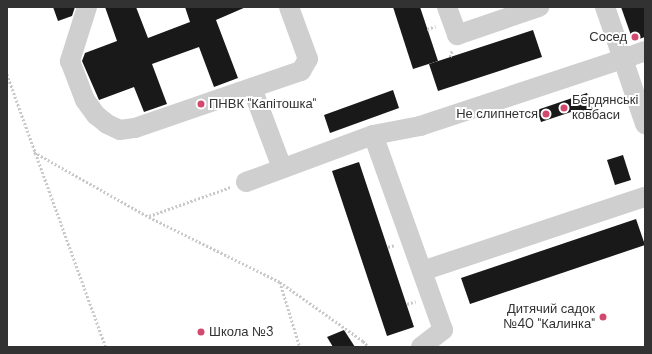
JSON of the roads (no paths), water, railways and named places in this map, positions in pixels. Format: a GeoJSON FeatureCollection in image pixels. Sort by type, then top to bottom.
{"type":"FeatureCollection","features":[{"type":"Feature","properties":{"kind":"lane"},"geometry":{"type":"LineString","coordinates":[[87,7],[70,61],[84,100],[107,124],[120,130],[134,128],[301,71],[308,59],[289,7]]}},
{"type":"Feature","properties":{"kind":"lane"},"geometry":{"type":"LineString","coordinates":[[447,7],[457,34],[539,7]]}},
{"type":"Feature","properties":{"kind":"lane"},"geometry":{"type":"LineString","coordinates":[[605,7],[645,124]]}},
{"type":"Feature","properties":{"kind":"lane"},"geometry":{"type":"LineString","coordinates":[[246,182],[373,135],[420,126],[645,51]]}},
{"type":"Feature","properties":{"kind":"lane"},"geometry":{"type":"LineString","coordinates":[[252,88],[282,168]]}},
{"type":"Feature","properties":{"kind":"lane"},"geometry":{"type":"LineString","coordinates":[[373,135],[443,330],[421,347]]}},
{"type":"Feature","properties":{"kind":"lane"},"geometry":{"type":"LineString","coordinates":[[422,271],[645,197]]}},
{"type":"Feature","properties":{"kind":"place","name":"Сосед"},"geometry":{"type":"Point","coordinates":[635,37]}},
{"type":"Feature","properties":{"kind":"place","name":"ПНВК \"Капітошка\""},"geometry":{"type":"Point","coordinates":[201,104]}},
{"type":"Feature","properties":{"kind":"place","name":"Бердянські ковбаси"},"geometry":{"type":"Point","coordinates":[564,108]}},
{"type":"Feature","properties":{"kind":"place","name":"Не слипнется"},"geometry":{"type":"Point","coordinates":[546,114]}},
{"type":"Feature","properties":{"kind":"place","name":"Дитячий садок №40 \"Калинка\""},"geometry":{"type":"Point","coordinates":[603,317]}},
{"type":"Feature","properties":{"kind":"place","name":"Школа №3"},"geometry":{"type":"Point","coordinates":[201,332]}}]}
